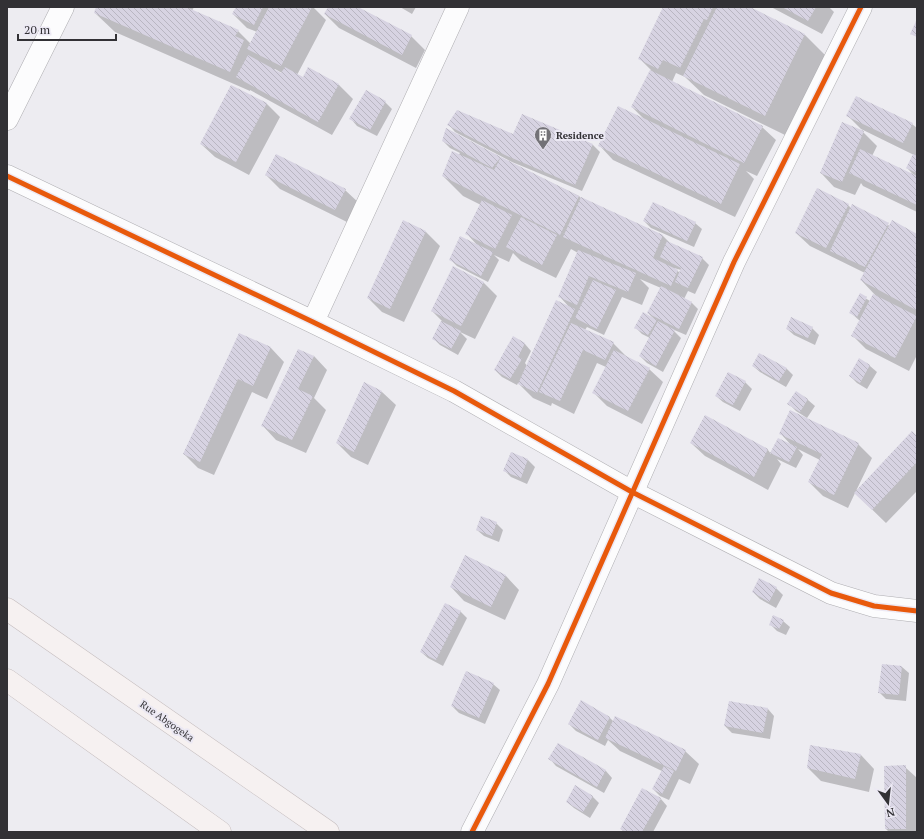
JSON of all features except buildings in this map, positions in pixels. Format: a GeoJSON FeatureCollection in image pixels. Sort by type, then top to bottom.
{"type":"FeatureCollection","features":[{"type":"Feature","properties":{"kind":"main road","name":"Rue Abgogeka"},"geometry":{"type":"LineString","coordinates":[[7,609],[328,832]]}},
{"type":"Feature","properties":{"kind":"main road"},"geometry":{"type":"LineString","coordinates":[[7,680],[220,832]]}},
{"type":"Feature","properties":{"kind":"street"},"geometry":{"type":"LineString","coordinates":[[7,119],[63,7]]}},
{"type":"Feature","properties":{"kind":"street"},"geometry":{"type":"LineString","coordinates":[[313,322],[458,7]]}},
{"type":"Feature","properties":{"kind":"street"},"geometry":{"type":"LineString","coordinates":[[472,832],[548,684],[734,262],[861,7]]}},
{"type":"Feature","properties":{"kind":"street"},"geometry":{"type":"LineString","coordinates":[[7,176],[454,391],[632,492],[831,593],[874,606],[917,611]]}},
{"type":"Feature","properties":{"kind":"cycle path"},"geometry":{"type":"LineString","coordinates":[[472,832],[548,684],[734,262],[861,7]]}},
{"type":"Feature","properties":{"kind":"cycle path"},"geometry":{"type":"LineString","coordinates":[[7,176],[454,391],[632,492],[831,593],[874,606],[917,611]]}},
{"type":"Feature","properties":{"kind":"place","name":"Residence"},"geometry":{"type":"Point","coordinates":[543,150]}}]}
